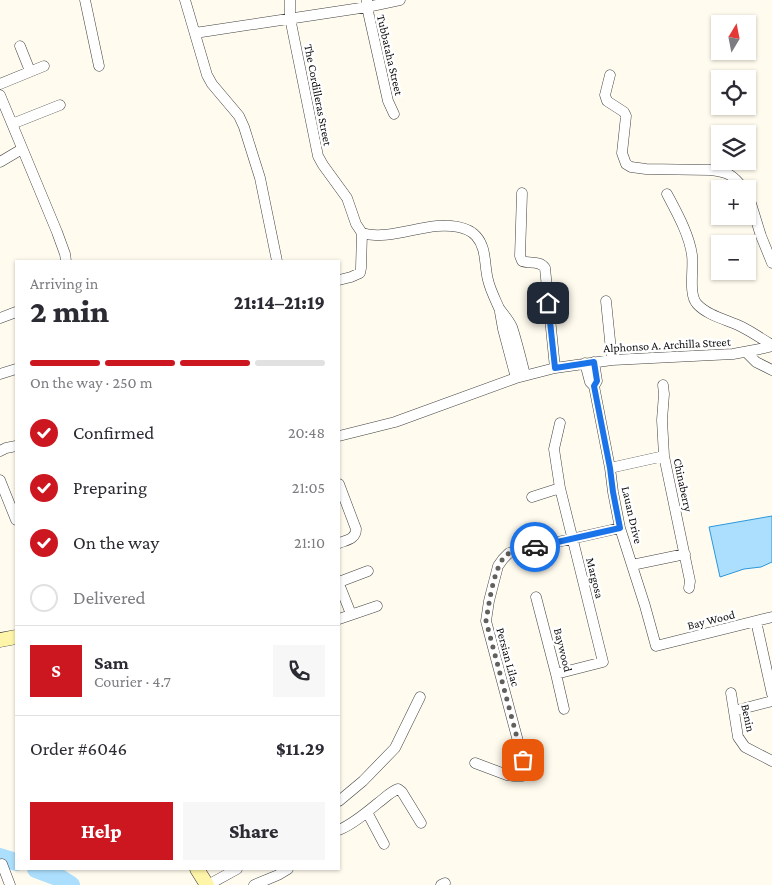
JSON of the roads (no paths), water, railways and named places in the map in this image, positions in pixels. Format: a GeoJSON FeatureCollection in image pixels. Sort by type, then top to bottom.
{"type":"FeatureCollection","features":[{"type":"Feature","properties":{"kind":"main road"},"geometry":{"type":"LineString","coordinates":[[0,640],[15,637]]}},
{"type":"Feature","properties":{"kind":"main road"},"geometry":{"type":"LineString","coordinates":[[198,870],[207,885]]}},
{"type":"Feature","properties":{"kind":"street"},"geometry":{"type":"LineString","coordinates":[[85,0],[99,66]]}},
{"type":"Feature","properties":{"kind":"street"},"geometry":{"type":"LineString","coordinates":[[185,0],[206,74],[239,116],[244,127],[260,178],[277,260]]}},
{"type":"Feature","properties":{"kind":"street","name":"The Cordilleras Street"},"geometry":{"type":"LineString","coordinates":[[290,0],[290,18],[318,156],[347,198],[356,224],[362,232],[360,273],[351,278],[340,280]]}},
{"type":"Feature","properties":{"kind":"street"},"geometry":{"type":"LineString","coordinates":[[195,33],[400,0]]}},
{"type":"Feature","properties":{"kind":"street","name":"Tubbataha Street"},"geometry":{"type":"LineString","coordinates":[[367,4],[388,101],[394,114]]}},
{"type":"Feature","properties":{"kind":"street"},"geometry":{"type":"LineString","coordinates":[[20,46],[30,71]]}},
{"type":"Feature","properties":{"kind":"street"},"geometry":{"type":"LineString","coordinates":[[0,84],[44,66]]}},
{"type":"Feature","properties":{"kind":"street"},"geometry":{"type":"LineString","coordinates":[[610,75],[605,95],[607,101],[624,112],[626,116],[622,153],[626,164],[646,169],[718,171],[728,173],[737,180]]}},
{"type":"Feature","properties":{"kind":"street"},"geometry":{"type":"LineString","coordinates":[[0,95],[57,232],[66,260]]}},
{"type":"Feature","properties":{"kind":"street"},"geometry":{"type":"LineString","coordinates":[[12,124],[60,105]]}},
{"type":"Feature","properties":{"kind":"street"},"geometry":{"type":"LineString","coordinates":[[0,162],[22,150]]}},
{"type":"Feature","properties":{"kind":"street"},"geometry":{"type":"LineString","coordinates":[[522,193],[520,256],[522,262],[539,263],[544,268],[555,368]]}},
{"type":"Feature","properties":{"kind":"street"},"geometry":{"type":"LineString","coordinates":[[666,194],[676,211],[689,243],[692,256],[692,287],[695,302],[701,308],[772,345]]}},
{"type":"Feature","properties":{"kind":"street"},"geometry":{"type":"LineString","coordinates":[[756,220],[772,263]]}},
{"type":"Feature","properties":{"kind":"street"},"geometry":{"type":"LineString","coordinates":[[362,232],[370,235],[380,235],[448,225],[467,230],[475,235],[484,250],[488,280],[492,292],[511,325],[521,376]]}},
{"type":"Feature","properties":{"kind":"street"},"geometry":{"type":"LineString","coordinates":[[606,301],[612,360]]}},
{"type":"Feature","properties":{"kind":"street"},"geometry":{"type":"LineString","coordinates":[[0,318],[15,312]]}},
{"type":"Feature","properties":{"kind":"street","name":"Alphonso A. Archilla Street"},"geometry":{"type":"LineString","coordinates":[[340,436],[395,422],[521,376],[555,368],[612,360],[733,354],[772,345]]}},
{"type":"Feature","properties":{"kind":"street"},"geometry":{"type":"LineString","coordinates":[[746,352],[756,362],[772,370]]}},
{"type":"Feature","properties":{"kind":"street","name":"Lauan Drive"},"geometry":{"type":"LineString","coordinates":[[590,363],[590,382],[594,386],[620,528],[646,606],[656,646]]}},
{"type":"Feature","properties":{"kind":"street"},"geometry":{"type":"LineString","coordinates":[[0,374],[15,370]]}},
{"type":"Feature","properties":{"kind":"street","name":"Chinaberry"},"geometry":{"type":"LineString","coordinates":[[663,386],[664,456],[685,554],[690,581],[689,588]]}},
{"type":"Feature","properties":{"kind":"street","name":"Margosa"},"geometry":{"type":"LineString","coordinates":[[556,674],[604,662],[560,488],[554,449],[560,423]]}},
{"type":"Feature","properties":{"kind":"street"},"geometry":{"type":"LineString","coordinates":[[0,451],[15,446]]}},
{"type":"Feature","properties":{"kind":"street"},"geometry":{"type":"LineString","coordinates":[[610,468],[664,456]]}},
{"type":"Feature","properties":{"kind":"street"},"geometry":{"type":"LineString","coordinates":[[0,480],[15,518]]}},
{"type":"Feature","properties":{"kind":"street"},"geometry":{"type":"LineString","coordinates":[[340,487],[356,529],[356,534],[354,537],[340,543]]}},
{"type":"Feature","properties":{"kind":"street"},"geometry":{"type":"LineString","coordinates":[[532,497],[560,488]]}},
{"type":"Feature","properties":{"kind":"street","name":"Persian Lilac"},"geometry":{"type":"LineString","coordinates":[[475,763],[514,776],[522,776],[523,760],[486,621],[498,566],[502,559],[509,553],[620,528]]}},
{"type":"Feature","properties":{"kind":"street"},"geometry":{"type":"LineString","coordinates":[[632,564],[685,554]]}},
{"type":"Feature","properties":{"kind":"street"},"geometry":{"type":"LineString","coordinates":[[340,583],[368,571]]}},
{"type":"Feature","properties":{"kind":"street"},"geometry":{"type":"LineString","coordinates":[[340,586],[350,614]]}},
{"type":"Feature","properties":{"kind":"street","name":"Baywood"},"geometry":{"type":"LineString","coordinates":[[536,597],[564,709]]}},
{"type":"Feature","properties":{"kind":"street"},"geometry":{"type":"LineString","coordinates":[[340,619],[377,606]]}},
{"type":"Feature","properties":{"kind":"street","name":"Bay Wood"},"geometry":{"type":"LineString","coordinates":[[656,646],[772,617]]}},
{"type":"Feature","properties":{"kind":"street"},"geometry":{"type":"LineString","coordinates":[[756,621],[772,694]]}},
{"type":"Feature","properties":{"kind":"street","name":"Benin"},"geometry":{"type":"LineString","coordinates":[[730,693],[738,737],[745,747],[772,761]]}},
{"type":"Feature","properties":{"kind":"street"},"geometry":{"type":"LineString","coordinates":[[340,799],[363,781],[395,748],[420,697]]}},
{"type":"Feature","properties":{"kind":"street"},"geometry":{"type":"LineString","coordinates":[[734,711],[772,701]]}},
{"type":"Feature","properties":{"kind":"street"},"geometry":{"type":"LineString","coordinates":[[340,830],[398,789],[402,792],[421,823]]}},
{"type":"Feature","properties":{"kind":"street"},"geometry":{"type":"LineString","coordinates":[[367,812],[384,844]]}},
{"type":"Feature","properties":{"kind":"street"},"geometry":{"type":"LineString","coordinates":[[2,864],[10,885]]}},
{"type":"Feature","properties":{"kind":"street"},"geometry":{"type":"LineString","coordinates":[[207,885],[235,870]]}},
{"type":"Feature","properties":{"kind":"street"},"geometry":{"type":"LineString","coordinates":[[254,885],[286,870]]}},
{"type":"Feature","properties":{"kind":"water"},"geometry":{"type":"Polygon","coordinates":[[[772,516],[772,562],[761,567],[744,569],[720,577],[709,527],[772,516]]]}},
{"type":"Feature","properties":{"kind":"waterway"},"geometry":{"type":"LineString","coordinates":[[0,857],[15,862]]}},
{"type":"Feature","properties":{"kind":"waterway"},"geometry":{"type":"LineString","coordinates":[[39,870],[60,878],[71,885]]}}]}
